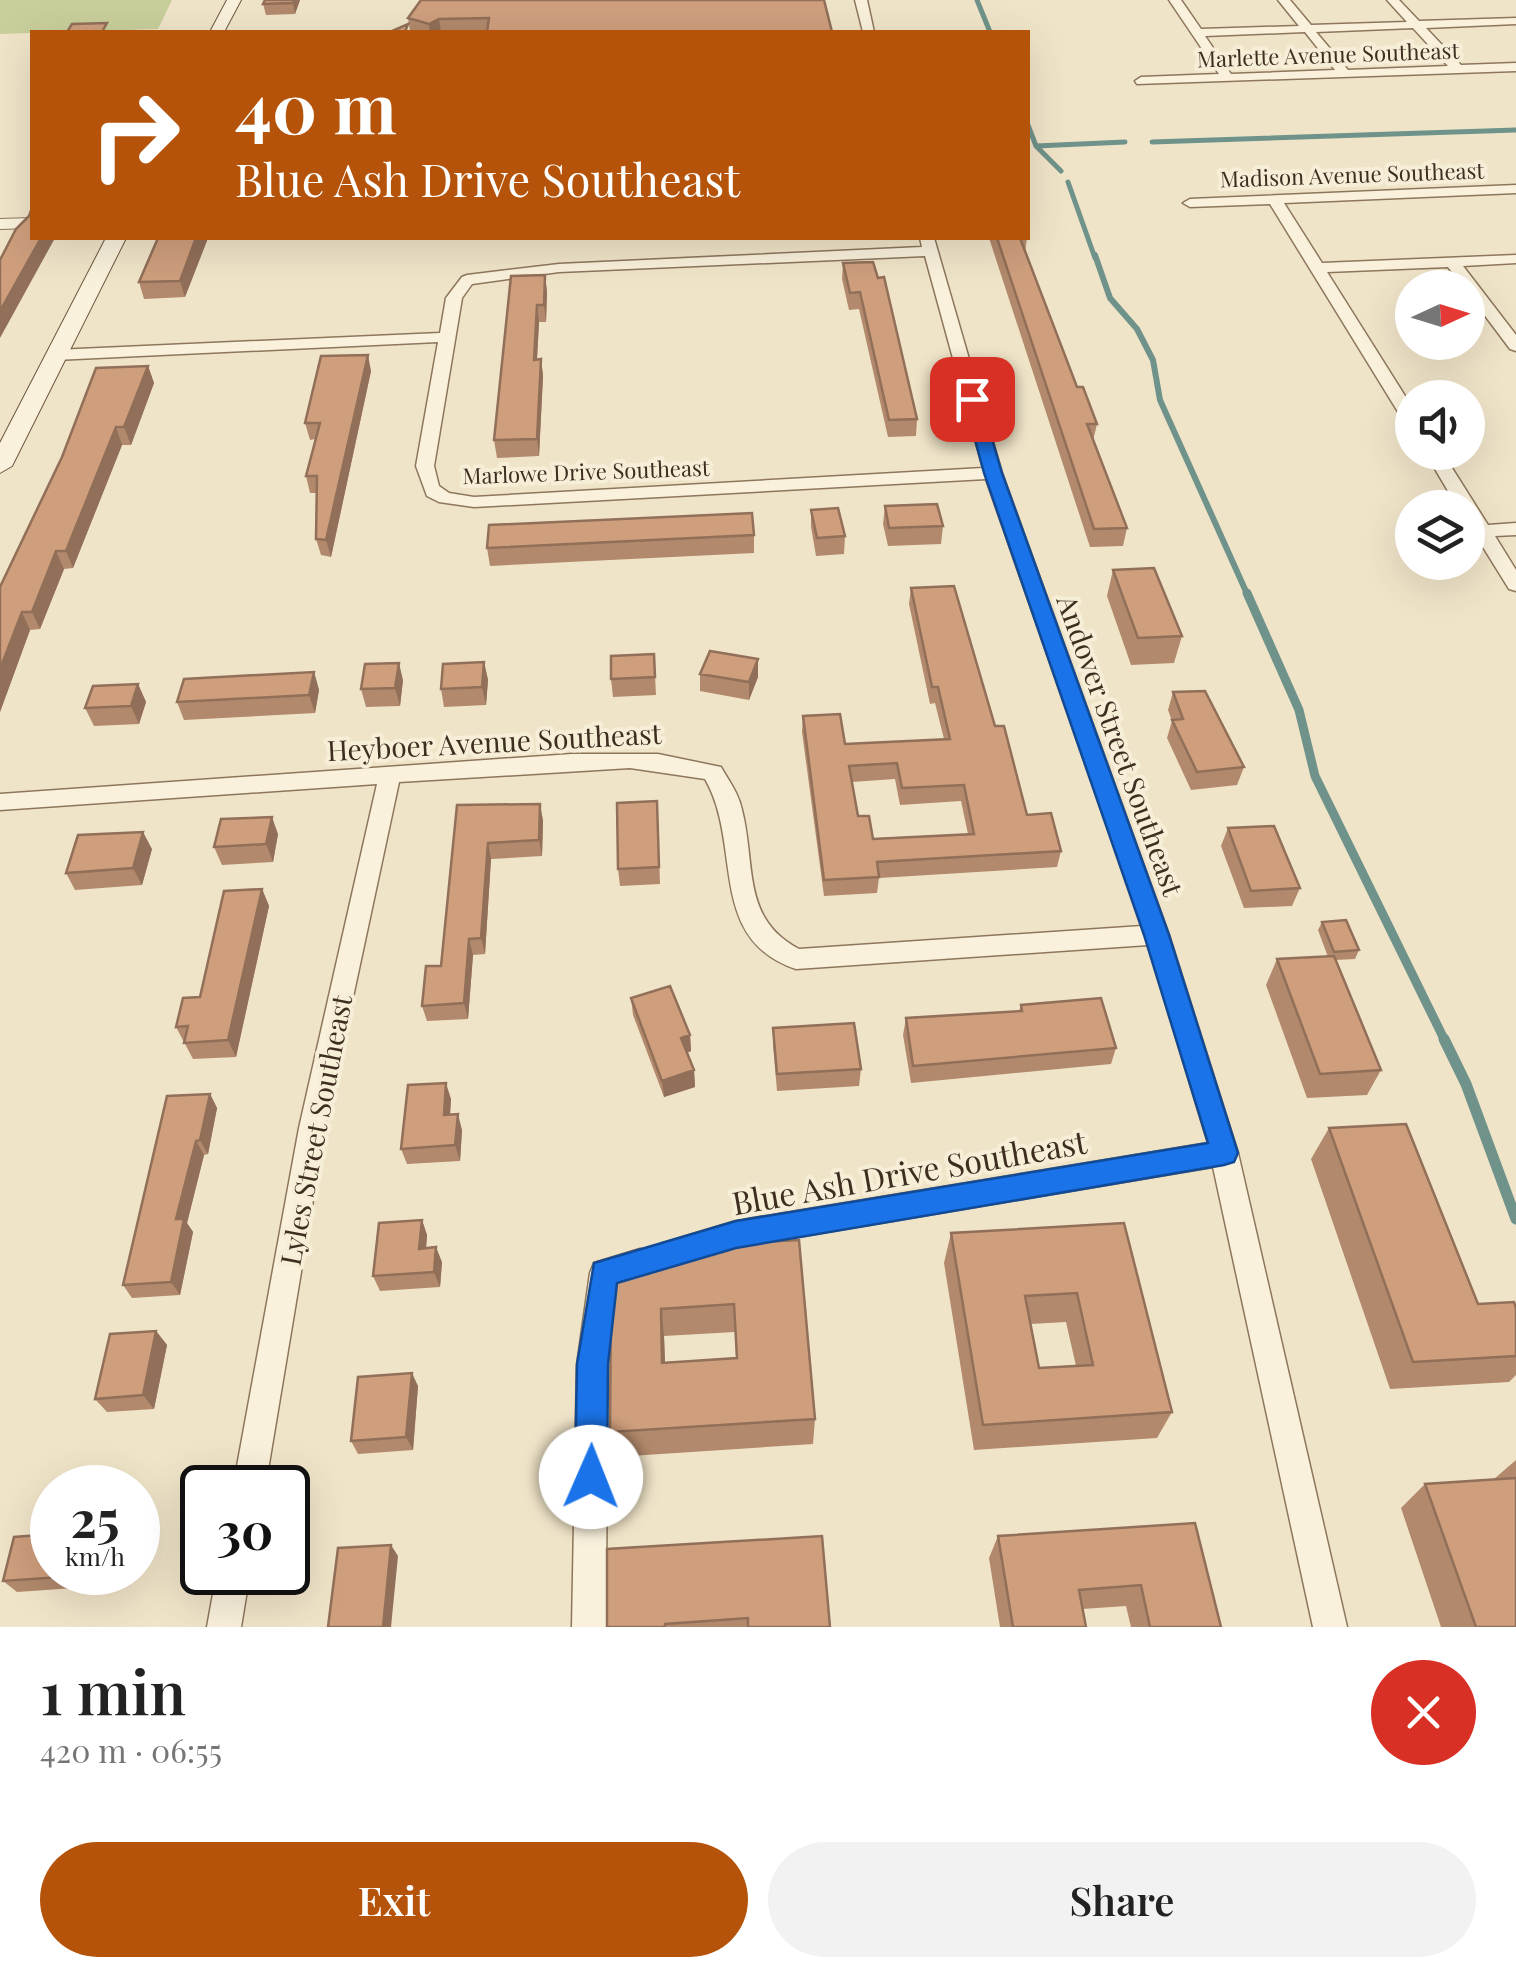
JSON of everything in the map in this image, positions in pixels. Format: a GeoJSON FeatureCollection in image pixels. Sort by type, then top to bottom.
{"type":"FeatureCollection","features":[{"type":"Feature","properties":{"kind":"main road"},"geometry":{"type":"LineString","coordinates":[[219,30],[234,0]]}},
{"type":"Feature","properties":{"kind":"main road"},"geometry":{"type":"LineString","coordinates":[[0,466],[115,240]]}},
{"type":"Feature","properties":{"kind":"street"},"geometry":{"type":"LineString","coordinates":[[860,0],[868,30]]}},
{"type":"Feature","properties":{"kind":"street"},"geometry":{"type":"LineString","coordinates":[[1175,0],[1228,78]]}},
{"type":"Feature","properties":{"kind":"street"},"geometry":{"type":"LineString","coordinates":[[1284,0],[1344,74]]}},
{"type":"Feature","properties":{"kind":"street"},"geometry":{"type":"LineString","coordinates":[[1393,0],[1458,69]]}},
{"type":"Feature","properties":{"kind":"street"},"geometry":{"type":"LineString","coordinates":[[1197,33],[1416,25],[1514,14]]}},
{"type":"Feature","properties":{"kind":"street","name":"Marlette Avenue Southeast"},"geometry":{"type":"LineString","coordinates":[[1141,81],[1516,67]]}},
{"type":"Feature","properties":{"kind":"street","name":"Madison Avenue Southeast"},"geometry":{"type":"LineString","coordinates":[[1190,203],[1516,189]]}},
{"type":"Feature","properties":{"kind":"street"},"geometry":{"type":"LineString","coordinates":[[1275,200],[1395,392]]}},
{"type":"Feature","properties":{"kind":"street"},"geometry":{"type":"LineString","coordinates":[[0,224],[30,223]]}},
{"type":"Feature","properties":{"kind":"street"},"geometry":{"type":"LineString","coordinates":[[56,355],[447,337],[459,288],[466,280],[484,275],[928,244]]}},
{"type":"Feature","properties":{"kind":"street","name":"Andover Street Southeast"},"geometry":{"type":"LineString","coordinates":[[928,244],[993,473],[1156,935],[1224,1153],[1330,1627]]}},
{"type":"Feature","properties":{"kind":"street"},"geometry":{"type":"LineString","coordinates":[[1319,268],[1516,259]]}},
{"type":"Feature","properties":{"kind":"street"},"geometry":{"type":"LineString","coordinates":[[1452,262],[1516,346]]}},
{"type":"Feature","properties":{"kind":"street","name":"Marlowe Drive Southeast"},"geometry":{"type":"LineString","coordinates":[[447,337],[425,466],[428,486],[437,496],[474,502],[993,473]]}},
{"type":"Feature","properties":{"kind":"street"},"geometry":{"type":"LineString","coordinates":[[1485,532],[1516,529]]}},
{"type":"Feature","properties":{"kind":"street"},"geometry":{"type":"LineString","coordinates":[[1485,537],[1516,585]]}},
{"type":"Feature","properties":{"kind":"street","name":"Heyboer Avenue Southeast"},"geometry":{"type":"LineString","coordinates":[[0,802],[390,775],[634,761],[681,762],[713,773],[730,804],[743,904],[771,950],[796,959],[1156,935]]}},
{"type":"Feature","properties":{"kind":"street","name":"Lyles Street Southeast"},"geometry":{"type":"LineString","coordinates":[[253,1465],[312,1128],[390,775]]}},
{"type":"Feature","properties":{"kind":"street","name":"Blue Ash Drive Southeast"},"geometry":{"type":"LineString","coordinates":[[588,1627],[592,1364],[604,1273],[736,1234],[1224,1153]]}},
{"type":"Feature","properties":{"kind":"street"},"geometry":{"type":"LineString","coordinates":[[224,1627],[230,1595]]}},
{"type":"Feature","properties":{"kind":"green space"},"geometry":{"type":"Polygon","coordinates":[[[0,0],[172,0],[158,29],[30,30],[30,33],[0,34],[0,0]]]}},
{"type":"Feature","properties":{"kind":"building"},"geometry":{"type":"Polygon","coordinates":[[[265,0],[294,0],[263,4],[265,0]]]}},
{"type":"Feature","properties":{"kind":"building"},"geometry":{"type":"Polygon","coordinates":[[[421,0],[824,0],[832,30],[487,30],[489,18],[439,19],[429,24],[408,18],[421,0]]]}},
{"type":"Feature","properties":{"kind":"building"},"geometry":{"type":"Polygon","coordinates":[[[107,23],[103,30],[68,30],[72,24],[107,23]]]}},
{"type":"Feature","properties":{"kind":"building"},"geometry":{"type":"Polygon","coordinates":[[[29,216],[30,240],[40,240],[0,311],[0,260],[16,229],[29,216]]]}},
{"type":"Feature","properties":{"kind":"building"},"geometry":{"type":"Polygon","coordinates":[[[157,240],[195,240],[180,281],[139,282],[157,240]]]}},
{"type":"Feature","properties":{"kind":"building"},"geometry":{"type":"Polygon","coordinates":[[[998,240],[1021,240],[1077,387],[1083,387],[1097,424],[1087,424],[1127,528],[1094,529],[998,240]]]}},
{"type":"Feature","properties":{"kind":"building"},"geometry":{"type":"Polygon","coordinates":[[[873,262],[878,278],[884,277],[917,419],[889,420],[860,292],[850,293],[843,263],[873,262]]]}},
{"type":"Feature","properties":{"kind":"building"},"geometry":{"type":"Polygon","coordinates":[[[545,275],[544,305],[537,305],[534,360],[541,359],[537,439],[494,440],[511,276],[545,275]]]}},
{"type":"Feature","properties":{"kind":"building"},"geometry":{"type":"Polygon","coordinates":[[[368,355],[326,540],[316,539],[317,476],[306,476],[320,423],[305,423],[321,356],[368,355]]]}},
{"type":"Feature","properties":{"kind":"building"},"geometry":{"type":"Polygon","coordinates":[[[148,366],[124,427],[116,427],[66,551],[56,551],[32,612],[22,612],[0,669],[0,587],[62,457],[96,368],[148,366]]]}},
{"type":"Feature","properties":{"kind":"building"},"geometry":{"type":"Polygon","coordinates":[[[937,504],[943,526],[889,528],[885,506],[937,504]]]}},
{"type":"Feature","properties":{"kind":"building"},"geometry":{"type":"Polygon","coordinates":[[[838,508],[845,536],[817,538],[811,510],[838,508]]]}},
{"type":"Feature","properties":{"kind":"building"},"geometry":{"type":"Polygon","coordinates":[[[752,513],[754,535],[487,548],[489,525],[752,513]]]}},
{"type":"Feature","properties":{"kind":"building"},"geometry":{"type":"Polygon","coordinates":[[[1154,568],[1182,636],[1138,638],[1113,570],[1154,568]]]}},
{"type":"Feature","properties":{"kind":"building"},"geometry":{"type":"Polygon","coordinates":[[[954,586],[995,726],[1004,726],[1027,815],[1051,813],[1061,851],[877,862],[879,877],[824,880],[803,716],[840,714],[845,744],[950,739],[938,687],[932,687],[911,588],[954,586]],[[897,763],[849,766],[858,816],[869,816],[873,839],[974,834],[964,785],[902,788],[897,763]]]}},
{"type":"Feature","properties":{"kind":"building"},"geometry":{"type":"Polygon","coordinates":[[[710,651],[758,659],[749,682],[700,674],[710,651]]]}},
{"type":"Feature","properties":{"kind":"building"},"geometry":{"type":"Polygon","coordinates":[[[654,654],[655,677],[611,679],[611,656],[654,654]]]}},
{"type":"Feature","properties":{"kind":"building"},"geometry":{"type":"Polygon","coordinates":[[[484,662],[482,687],[441,689],[443,664],[484,662]]]}},
{"type":"Feature","properties":{"kind":"building"},"geometry":{"type":"Polygon","coordinates":[[[399,663],[395,688],[361,689],[365,664],[399,663]]]}},
{"type":"Feature","properties":{"kind":"building"},"geometry":{"type":"Polygon","coordinates":[[[314,672],[309,695],[177,702],[184,679],[314,672]]]}},
{"type":"Feature","properties":{"kind":"building"},"geometry":{"type":"Polygon","coordinates":[[[138,684],[131,706],[85,708],[93,686],[138,684]]]}},
{"type":"Feature","properties":{"kind":"building"},"geometry":{"type":"Polygon","coordinates":[[[1205,691],[1244,767],[1197,772],[1172,720],[1183,719],[1173,692],[1205,691]]]}},
{"type":"Feature","properties":{"kind":"building"},"geometry":{"type":"Polygon","coordinates":[[[657,801],[659,867],[618,869],[617,803],[657,801]]]}},
{"type":"Feature","properties":{"kind":"building"},"geometry":{"type":"Polygon","coordinates":[[[540,804],[539,840],[488,843],[481,938],[469,939],[464,1003],[422,1006],[426,966],[441,966],[457,805],[540,804]]]}},
{"type":"Feature","properties":{"kind":"building"},"geometry":{"type":"Polygon","coordinates":[[[272,817],[266,844],[214,847],[221,819],[272,817]]]}},
{"type":"Feature","properties":{"kind":"building"},"geometry":{"type":"Polygon","coordinates":[[[1274,826],[1300,888],[1251,891],[1228,828],[1274,826]]]}},
{"type":"Feature","properties":{"kind":"building"},"geometry":{"type":"Polygon","coordinates":[[[143,832],[133,868],[66,873],[78,835],[143,832]]]}},
{"type":"Feature","properties":{"kind":"building"},"geometry":{"type":"Polygon","coordinates":[[[262,889],[228,1040],[184,1043],[188,1026],[176,1027],[183,998],[200,997],[224,891],[262,889]]]}},
{"type":"Feature","properties":{"kind":"building"},"geometry":{"type":"Polygon","coordinates":[[[1346,920],[1359,950],[1334,952],[1322,922],[1346,920]]]}},
{"type":"Feature","properties":{"kind":"building"},"geometry":{"type":"Polygon","coordinates":[[[1334,956],[1381,1070],[1320,1074],[1277,959],[1334,956]]]}},
{"type":"Feature","properties":{"kind":"building"},"geometry":{"type":"Polygon","coordinates":[[[670,986],[690,1035],[681,1038],[694,1070],[662,1081],[631,998],[670,986]]]}},
{"type":"Feature","properties":{"kind":"building"},"geometry":{"type":"Polygon","coordinates":[[[1101,998],[1116,1048],[913,1066],[906,1018],[1022,1011],[1021,1005],[1101,998]]]}},
{"type":"Feature","properties":{"kind":"building"},"geometry":{"type":"Polygon","coordinates":[[[854,1023],[861,1069],[777,1074],[773,1028],[854,1023]]]}},
{"type":"Feature","properties":{"kind":"building"},"geometry":{"type":"Polygon","coordinates":[[[446,1083],[444,1115],[458,1114],[455,1145],[401,1149],[408,1085],[446,1083]]]}},
{"type":"Feature","properties":{"kind":"building"},"geometry":{"type":"Polygon","coordinates":[[[210,1094],[176,1219],[184,1219],[171,1282],[123,1285],[167,1096],[210,1094]]]}},
{"type":"Feature","properties":{"kind":"building"},"geometry":{"type":"Polygon","coordinates":[[[1406,1124],[1478,1304],[1514,1302],[1516,1356],[1413,1362],[1329,1128],[1406,1124]]]}},
{"type":"Feature","properties":{"kind":"building"},"geometry":{"type":"Polygon","coordinates":[[[422,1220],[419,1249],[436,1247],[434,1272],[373,1276],[379,1223],[422,1220]]]}},
{"type":"Feature","properties":{"kind":"building"},"geometry":{"type":"Polygon","coordinates":[[[1124,1223],[1172,1412],[983,1425],[951,1233],[1124,1223]],[[1077,1293],[1025,1296],[1039,1368],[1093,1365],[1077,1293]]]}},
{"type":"Feature","properties":{"kind":"building"},"geometry":{"type":"Polygon","coordinates":[[[799,1240],[815,1419],[610,1432],[611,1292],[616,1257],[641,1249],[799,1240]],[[734,1304],[661,1309],[662,1363],[737,1358],[734,1304]]]}},
{"type":"Feature","properties":{"kind":"building"},"geometry":{"type":"Polygon","coordinates":[[[156,1331],[143,1395],[95,1399],[110,1334],[156,1331]]]}},
{"type":"Feature","properties":{"kind":"building"},"geometry":{"type":"Polygon","coordinates":[[[412,1373],[406,1437],[351,1441],[358,1377],[412,1373]]]}},
{"type":"Feature","properties":{"kind":"building"},"geometry":{"type":"Polygon","coordinates":[[[1516,1478],[1516,1627],[1476,1627],[1425,1484],[1516,1478]]]}},
{"type":"Feature","properties":{"kind":"building"},"geometry":{"type":"Polygon","coordinates":[[[1195,1523],[1221,1627],[1150,1627],[1141,1585],[1079,1590],[1086,1627],[1013,1627],[998,1536],[1195,1523]]]}},
{"type":"Feature","properties":{"kind":"building"},"geometry":{"type":"Polygon","coordinates":[[[30,1536],[30,1579],[3,1581],[14,1537],[30,1536]]]}},
{"type":"Feature","properties":{"kind":"building"},"geometry":{"type":"Polygon","coordinates":[[[822,1536],[830,1627],[748,1627],[748,1618],[665,1627],[607,1627],[607,1549],[822,1536]]]}},
{"type":"Feature","properties":{"kind":"building"},"geometry":{"type":"Polygon","coordinates":[[[391,1545],[383,1627],[328,1627],[338,1548],[391,1545]]]}},
{"type":"Feature","properties":{"kind":"waterway"},"geometry":{"type":"LineString","coordinates":[[977,0],[989,30]]}},
{"type":"Feature","properties":{"kind":"waterway"},"geometry":{"type":"LineString","coordinates":[[1030,130],[1036,146]]}},
{"type":"Feature","properties":{"kind":"waterway"},"geometry":{"type":"LineString","coordinates":[[1152,142],[1516,130]]}},
{"type":"Feature","properties":{"kind":"waterway"},"geometry":{"type":"LineString","coordinates":[[1036,146],[1125,142]]}},
{"type":"Feature","properties":{"kind":"waterway"},"geometry":{"type":"LineString","coordinates":[[1036,146],[1061,171]]}},
{"type":"Feature","properties":{"kind":"waterway"},"geometry":{"type":"LineString","coordinates":[[1068,182],[1095,258]]}},
{"type":"Feature","properties":{"kind":"waterway"},"geometry":{"type":"LineString","coordinates":[[1095,255],[1110,298],[1137,329],[1153,360],[1160,400],[1248,596]]}},
{"type":"Feature","properties":{"kind":"waterway"},"geometry":{"type":"LineString","coordinates":[[1247,593],[1299,710],[1315,776],[1445,1041]]}},
{"type":"Feature","properties":{"kind":"waterway"},"geometry":{"type":"LineString","coordinates":[[1444,1039],[1466,1084],[1516,1219]]}},
{"type":"Feature","properties":{"kind":"route"},"geometry":{"type":"LineString","coordinates":[[591,1477],[592,1364],[604,1273],[736,1234],[1224,1153],[1156,935],[993,473],[972,399]]}}]}
